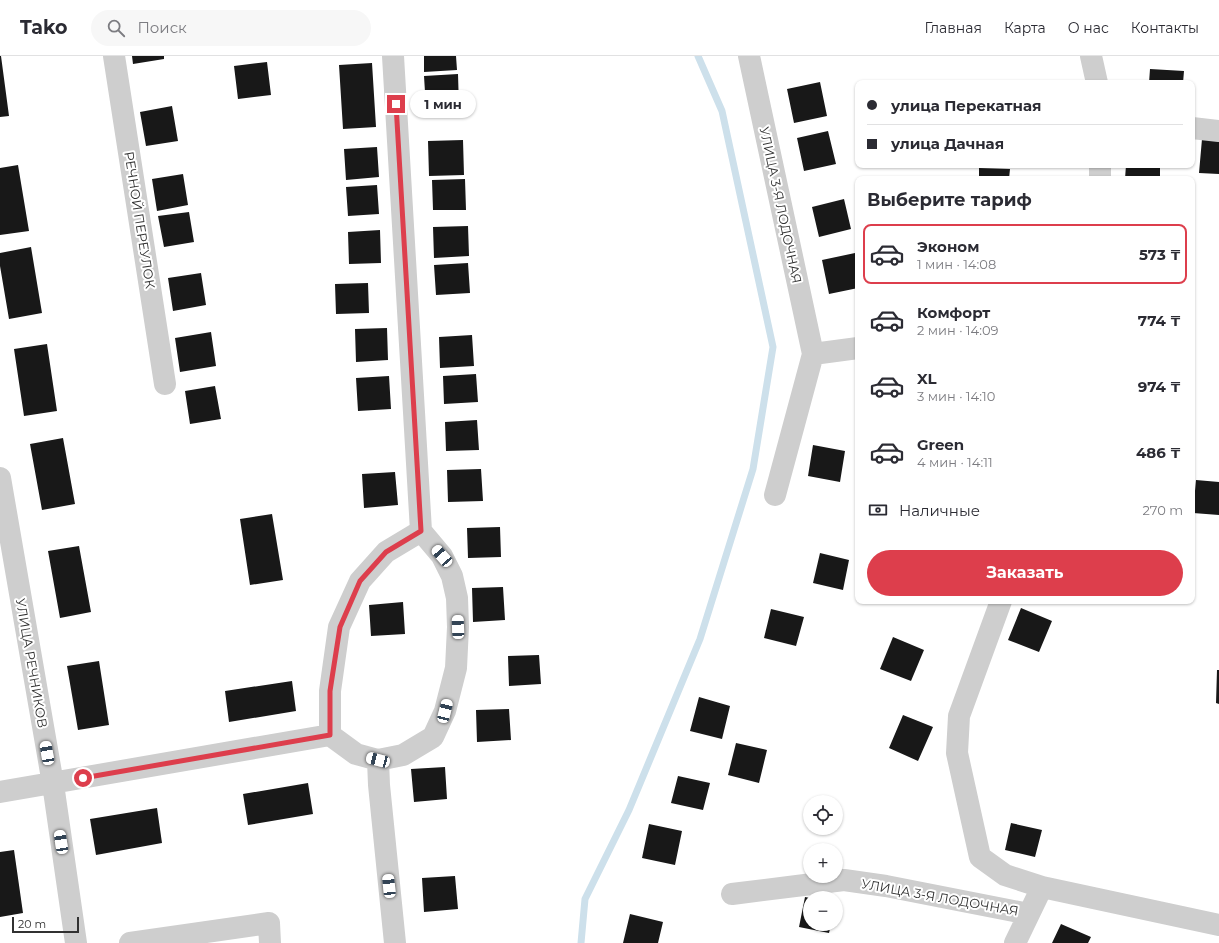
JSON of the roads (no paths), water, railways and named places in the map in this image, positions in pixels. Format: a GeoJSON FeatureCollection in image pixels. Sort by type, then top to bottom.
{"type":"FeatureCollection","features":[{"type":"Feature","properties":{"kind":"street","name":"РЕЧНОЙ ПЕРЕУЛОК"},"geometry":{"type":"LineString","coordinates":[[114,56],[165,384]]}},
{"type":"Feature","properties":{"kind":"street"},"geometry":{"type":"LineString","coordinates":[[0,792],[330,735],[356,754],[378,760],[403,755],[433,737],[445,711],[456,668],[458,627],[457,598],[452,576],[442,556],[421,531],[393,56]]}},
{"type":"Feature","properties":{"kind":"street","name":"УЛИЦА 3-Я ЛОДОЧНАЯ"},"geometry":{"type":"LineString","coordinates":[[749,56],[813,354],[775,495]]}},
{"type":"Feature","properties":{"kind":"street"},"geometry":{"type":"LineString","coordinates":[[1091,56],[1096,80]]}},
{"type":"Feature","properties":{"kind":"street"},"geometry":{"type":"LineString","coordinates":[[1195,128],[1219,130]]}},
{"type":"Feature","properties":{"kind":"street"},"geometry":{"type":"LineString","coordinates":[[813,354],[855,348]]}},
{"type":"Feature","properties":{"kind":"street","name":"УЛИЦА РЕЧНИКОВ"},"geometry":{"type":"LineString","coordinates":[[0,478],[52,784],[76,943]]}},
{"type":"Feature","properties":{"kind":"street"},"geometry":{"type":"LineString","coordinates":[[330,735],[330,691],[340,627],[348,607],[360,581],[386,552],[421,531]]}},
{"type":"Feature","properties":{"kind":"street"},"geometry":{"type":"LineString","coordinates":[[1000,604],[959,716],[956,753],[980,857],[1005,876],[1042,887],[1219,925]]}},
{"type":"Feature","properties":{"kind":"street"},"geometry":{"type":"LineString","coordinates":[[378,760],[379,785],[395,943]]}},
{"type":"Feature","properties":{"kind":"street","name":"УЛИЦА 3-Я ЛОДОЧНАЯ"},"geometry":{"type":"LineString","coordinates":[[732,894],[844,880],[886,886],[1029,914]]}},
{"type":"Feature","properties":{"kind":"street","name":"УЛИЦА 3-Я ЛОДОЧНАЯ"},"geometry":{"type":"LineString","coordinates":[[1015,943],[1042,887]]}},
{"type":"Feature","properties":{"kind":"street"},"geometry":{"type":"LineString","coordinates":[[130,943],[269,923],[270,943]]}},
{"type":"Feature","properties":{"kind":"waterway"},"geometry":{"type":"LineString","coordinates":[[581,943],[585,899],[629,810],[700,639],[753,469],[773,347],[722,111],[698,56]]}}]}
